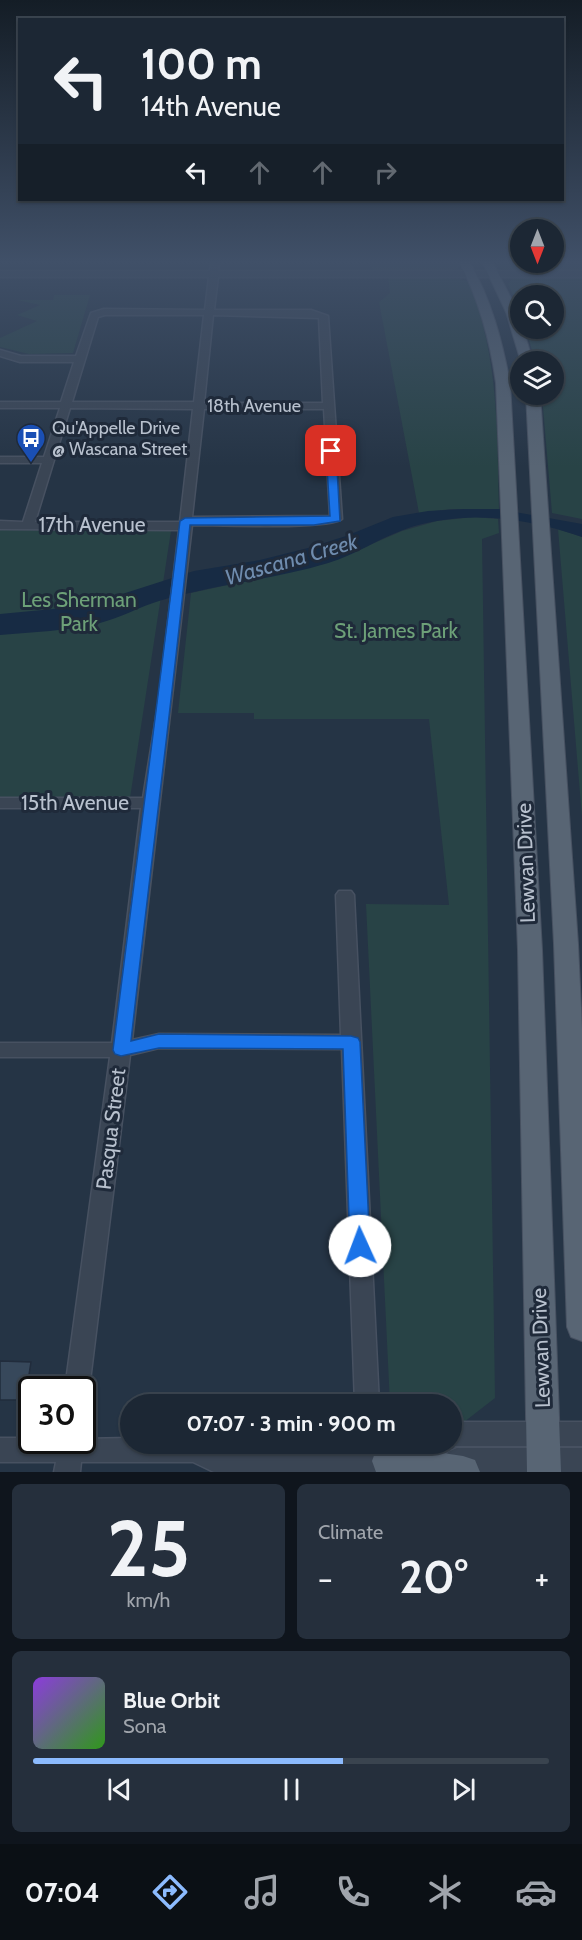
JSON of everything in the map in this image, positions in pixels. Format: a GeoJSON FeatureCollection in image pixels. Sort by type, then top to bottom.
{"type":"FeatureCollection","features":[{"type":"Feature","properties":{"kind":"main road","name":"Lewvan Drive"},"geometry":{"type":"LineString","coordinates":[[492,330],[500,360],[505,406],[509,536],[521,741],[530,950],[544,1455]]}},
{"type":"Feature","properties":{"kind":"main road"},"geometry":{"type":"LineString","coordinates":[[517,330],[524,351]]}},
{"type":"Feature","properties":{"kind":"main road","name":"Lewvan Drive"},"geometry":{"type":"LineString","coordinates":[[534,405],[566,944],[582,1327]]}},
{"type":"Feature","properties":{"kind":"main road"},"geometry":{"type":"LineString","coordinates":[[376,1465],[463,1472]]}},
{"type":"Feature","properties":{"kind":"street"},"geometry":{"type":"LineString","coordinates":[[28,525],[89,330]]}},
{"type":"Feature","properties":{"kind":"street","name":"Pasqua Street"},"geometry":{"type":"LineString","coordinates":[[79,1376],[175,621],[197,406],[208,330]]}},
{"type":"Feature","properties":{"kind":"street"},"geometry":{"type":"LineString","coordinates":[[324,330],[328,406]]}},
{"type":"Feature","properties":{"kind":"street"},"geometry":{"type":"LineString","coordinates":[[0,353],[20,359],[80,359]]}},
{"type":"Feature","properties":{"kind":"street","name":"18th Avenue"},"geometry":{"type":"LineString","coordinates":[[0,405],[328,406]]}},
{"type":"Feature","properties":{"kind":"street","name":"17th Avenue"},"geometry":{"type":"LineString","coordinates":[[0,525],[185,524],[336,519],[328,406]]}},
{"type":"Feature","properties":{"kind":"street"},"geometry":{"type":"LineString","coordinates":[[0,460],[49,460]]}},
{"type":"Feature","properties":{"kind":"street","name":"15th Avenue"},"geometry":{"type":"LineString","coordinates":[[0,803],[150,803]]}},
{"type":"Feature","properties":{"kind":"street"},"geometry":{"type":"LineString","coordinates":[[345,895],[367,1394]]}},
{"type":"Feature","properties":{"kind":"street"},"geometry":{"type":"LineString","coordinates":[[0,1050],[121,1050],[159,1041],[351,1042]]}},
{"type":"Feature","properties":{"kind":"street"},"geometry":{"type":"LineString","coordinates":[[209,1454],[218,1461],[376,1465],[544,1455],[582,1434]]}},
{"type":"Feature","properties":{"kind":"street"},"geometry":{"type":"LineString","coordinates":[[462,1436],[582,1461]]}},
{"type":"Feature","properties":{"kind":"street"},"geometry":{"type":"LineString","coordinates":[[0,1450],[18,1451]]}},
{"type":"Feature","properties":{"kind":"street"},"geometry":{"type":"LineString","coordinates":[[96,1453],[120,1451]]}},
{"type":"Feature","properties":{"kind":"green space"},"geometry":{"type":"Polygon","coordinates":[[[18,330],[80,330],[73,353],[29,354],[0,347],[0,338],[18,330]]]}},
{"type":"Feature","properties":{"kind":"green space"},"geometry":{"type":"Polygon","coordinates":[[[384,330],[484,330],[491,366],[497,422],[499,509],[451,509],[419,513],[384,330]]]}},
{"type":"Feature","properties":{"kind":"green space"},"geometry":{"type":"Polygon","coordinates":[[[564,330],[582,330],[582,519],[552,513],[543,405],[564,405],[564,351],[532,351],[529,339],[564,339],[564,330]]]}},
{"type":"Feature","properties":{"kind":"green space","name":"St. James Park"},"geometry":{"type":"Polygon","coordinates":[[[474,517],[498,519],[499,533],[482,539],[495,1398],[464,1422],[462,1422],[462,1394],[390,1394],[366,904],[449,905],[429,719],[254,719],[254,713],[178,713],[191,593],[328,563],[402,531],[437,521],[474,517]]]}},
{"type":"Feature","properties":{"kind":"green space"},"geometry":{"type":"Polygon","coordinates":[[[558,529],[582,537],[582,817],[558,529]]]}},
{"type":"Feature","properties":{"kind":"green space","name":"Les Sherman Park"},"geometry":{"type":"Polygon","coordinates":[[[0,530],[171,531],[130,798],[0,799],[0,530]]]}},
{"type":"Feature","properties":{"kind":"water","name":"Wascana Creek"},"geometry":{"type":"Polygon","coordinates":[[[499,509],[582,524],[582,537],[516,520],[447,519],[403,530],[328,563],[286,574],[180,595],[100,623],[63,630],[0,635],[0,614],[53,609],[116,596],[194,571],[260,560],[308,548],[393,517],[428,511],[499,509]]]}},
{"type":"Feature","properties":{"kind":"building"},"geometry":{"type":"Polygon","coordinates":[[[0,1361],[31,1362],[29,1376],[18,1376],[18,1400],[0,1400],[0,1361]]]}},
{"type":"Feature","properties":{"kind":"place","name":"Qu'Appelle Drive @ Wascana Street"},"geometry":{"type":"Point","coordinates":[31,464]}},
{"type":"Feature","properties":{"kind":"route"},"geometry":{"type":"LineString","coordinates":[[331,451],[336,519],[185,521],[166,699],[150,803],[121,1050],[159,1041],[351,1042],[360,1246]]}}]}
